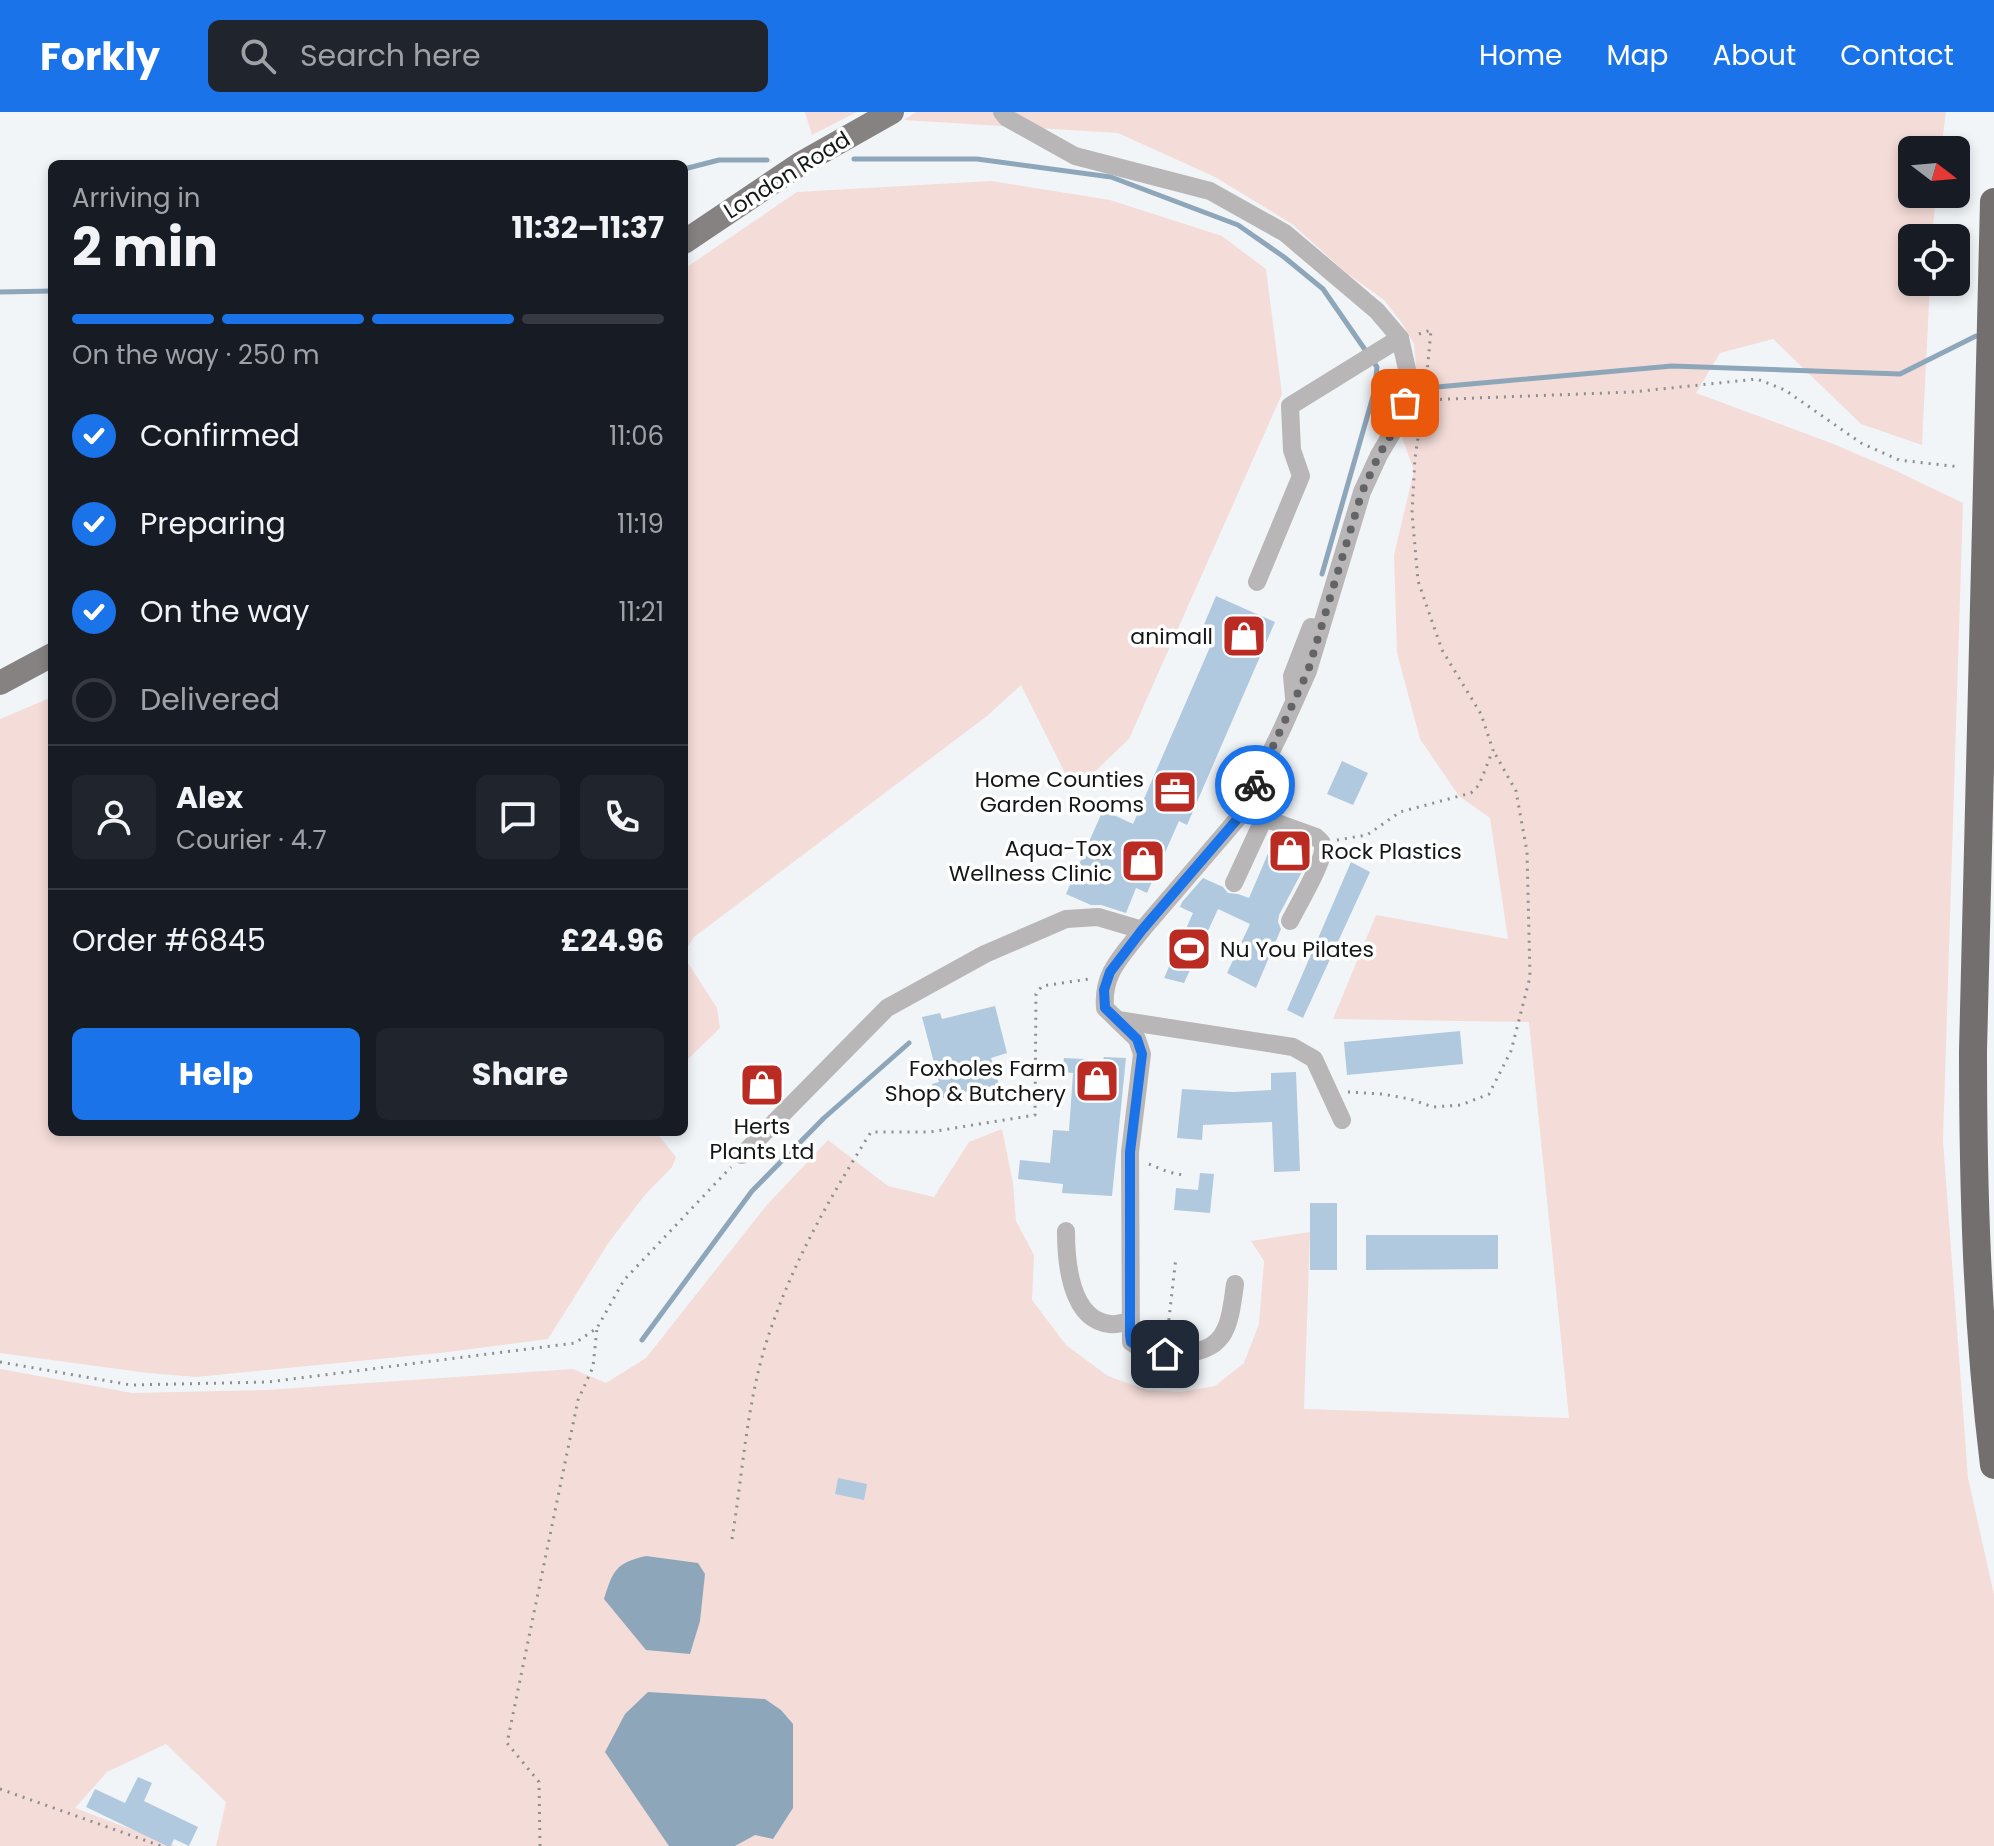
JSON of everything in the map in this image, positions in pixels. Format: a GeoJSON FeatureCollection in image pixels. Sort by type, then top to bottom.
{"type":"FeatureCollection","features":[{"type":"Feature","properties":{"kind":"highway"},"geometry":{"type":"LineString","coordinates":[[1994,202],[1973,1178],[1980,1320],[1994,1465]]}},
{"type":"Feature","properties":{"kind":"main road","name":"London Road"},"geometry":{"type":"LineString","coordinates":[[688,239],[800,164],[892,112]]}},
{"type":"Feature","properties":{"kind":"main road"},"geometry":{"type":"LineString","coordinates":[[0,683],[48,657]]}},
{"type":"Feature","properties":{"kind":"lane"},"geometry":{"type":"LineString","coordinates":[[1002,112],[1007,118],[1075,156],[1210,191],[1285,233],[1377,311],[1400,338],[1409,378],[1398,423],[1362,492],[1308,671],[1242,810],[1142,930],[1109,976],[1104,990],[1105,1008],[1142,1046],[1130,1152],[1131,1342],[1141,1349],[1165,1354],[1205,1351],[1226,1329],[1235,1284]]}},
{"type":"Feature","properties":{"kind":"lane"},"geometry":{"type":"LineString","coordinates":[[1257,582],[1301,476],[1292,450],[1290,406],[1400,338]]}},
{"type":"Feature","properties":{"kind":"lane"},"geometry":{"type":"LineString","coordinates":[[1242,810],[1316,837],[1322,842],[1324,849],[1320,860],[1290,921]]}},
{"type":"Feature","properties":{"kind":"lane"},"geometry":{"type":"LineString","coordinates":[[1234,883],[1264,818]]}},
{"type":"Feature","properties":{"kind":"lane"},"geometry":{"type":"LineString","coordinates":[[742,1155],[887,1008],[985,954],[1066,919],[1098,917],[1142,930]]}},
{"type":"Feature","properties":{"kind":"lane"},"geometry":{"type":"LineString","coordinates":[[1115,1020],[1293,1047],[1314,1059],[1342,1120]]}},
{"type":"Feature","properties":{"kind":"lane"},"geometry":{"type":"LineString","coordinates":[[1066,1231],[1069,1278],[1077,1298],[1090,1315],[1100,1321],[1110,1324],[1129,1322]]}},
{"type":"Feature","properties":{"kind":"path"},"geometry":{"type":"LineString","coordinates":[[1329,1091],[1382,1094],[1433,1107],[1461,1105],[1489,1094],[1511,1051],[1530,977],[1527,852],[1516,791],[1493,750],[1481,714],[1442,650],[1418,581],[1412,513],[1415,458],[1425,400],[1431,330],[1400,338]]}},
{"type":"Feature","properties":{"kind":"path"},"geometry":{"type":"LineString","coordinates":[[1405,403],[1632,392],[1757,379],[1785,390],[1861,443],[1899,460],[1960,467]]}},
{"type":"Feature","properties":{"kind":"path"},"geometry":{"type":"LineString","coordinates":[[1322,842],[1367,835],[1400,812],[1471,793],[1479,785],[1493,750]]}},
{"type":"Feature","properties":{"kind":"path"},"geometry":{"type":"LineString","coordinates":[[732,1539],[756,1383],[768,1336],[798,1256],[827,1200],[871,1132],[930,1132],[1035,1115],[1036,994],[1042,986],[1109,976]]}},
{"type":"Feature","properties":{"kind":"path"},"geometry":{"type":"LineString","coordinates":[[1130,1152],[1153,1166],[1183,1175]]}},
{"type":"Feature","properties":{"kind":"path"},"geometry":{"type":"LineString","coordinates":[[540,1846],[539,1782],[507,1743],[578,1400],[593,1367],[597,1328],[624,1280],[742,1155]]}},
{"type":"Feature","properties":{"kind":"path"},"geometry":{"type":"LineString","coordinates":[[1165,1354],[1176,1257]]}},
{"type":"Feature","properties":{"kind":"path"},"geometry":{"type":"LineString","coordinates":[[0,1362],[131,1385],[268,1382],[575,1343],[597,1328]]}},
{"type":"Feature","properties":{"kind":"path"},"geometry":{"type":"LineString","coordinates":[[0,1789],[161,1846]]}},
{"type":"Feature","properties":{"kind":"shaded area"},"geometry":{"type":"Polygon","coordinates":[[[805,112],[857,112],[812,135],[805,112]]]}},
{"type":"Feature","properties":{"kind":"shaded area"},"geometry":{"type":"Polygon","coordinates":[[[916,112],[1946,112],[1943,136],[1898,136],[1898,208],[1935,208],[1933,224],[1898,224],[1898,296],[1929,296],[1922,445],[1861,424],[1773,339],[1720,353],[1696,393],[1831,443],[1963,503],[1943,1141],[1968,1478],[1994,1595],[1994,1846],[216,1846],[226,1802],[166,1744],[107,1772],[75,1808],[175,1846],[0,1846],[0,1369],[132,1393],[266,1390],[573,1369],[606,1383],[646,1358],[766,1206],[828,1140],[888,1186],[934,1197],[969,1142],[1002,1129],[1013,1183],[1016,1221],[1034,1255],[1032,1300],[1066,1345],[1108,1376],[1147,1390],[1181,1392],[1215,1386],[1244,1363],[1259,1324],[1264,1261],[1251,1241],[1310,1232],[1304,1409],[1569,1418],[1529,1022],[1333,1019],[1376,915],[1508,939],[1490,818],[1459,796],[1420,739],[1397,653],[1394,555],[1414,471],[1402,437],[1415,400],[1417,377],[1414,344],[1384,300],[1344,271],[1292,224],[1215,177],[1118,133],[904,120],[916,112]]]}},
{"type":"Feature","properties":{"kind":"shaded area"},"geometry":{"type":"Polygon","coordinates":[[[991,181],[1110,200],[1222,236],[1266,269],[1282,394],[1129,739],[1088,778],[1066,775],[1021,685],[987,716],[694,937],[688,947],[688,266],[797,192],[991,181]]]}},
{"type":"Feature","properties":{"kind":"shaded area"},"geometry":{"type":"Polygon","coordinates":[[[48,699],[48,1136],[659,1136],[676,1157],[672,1167],[644,1196],[607,1245],[548,1339],[196,1377],[0,1353],[0,719],[48,699]]]}},
{"type":"Feature","properties":{"kind":"shaded area"},"geometry":{"type":"Polygon","coordinates":[[[688,963],[717,1008],[720,1028],[688,1059],[688,963]]]}},
{"type":"Feature","properties":{"kind":"water"},"geometry":{"type":"Polygon","coordinates":[[[646,1556],[698,1563],[705,1574],[700,1621],[690,1654],[646,1650],[604,1599],[610,1581],[621,1565],[646,1556]]]}},
{"type":"Feature","properties":{"kind":"water"},"geometry":{"type":"Polygon","coordinates":[[[648,1692],[765,1699],[781,1710],[793,1724],[793,1808],[773,1839],[755,1835],[735,1846],[669,1846],[605,1752],[625,1714],[648,1692]]]}},
{"type":"Feature","properties":{"kind":"building"},"geometry":{"type":"Polygon","coordinates":[[[1216,596],[1275,622],[1187,825],[1179,821],[1147,893],[1136,888],[1126,913],[1091,905],[1066,894],[1103,810],[1133,824],[1210,647],[1197,641],[1216,596]]]}},
{"type":"Feature","properties":{"kind":"building"},"geometry":{"type":"Polygon","coordinates":[[[1342,761],[1368,773],[1353,805],[1327,794],[1342,761]]]}},
{"type":"Feature","properties":{"kind":"building"},"geometry":{"type":"Polygon","coordinates":[[[1276,835],[1311,849],[1279,915],[1281,929],[1256,988],[1227,973],[1250,924],[1218,909],[1184,983],[1164,978],[1193,913],[1180,907],[1182,902],[1203,878],[1223,887],[1228,893],[1249,898],[1276,835]]]}},
{"type":"Feature","properties":{"kind":"building"},"geometry":{"type":"Polygon","coordinates":[[[1351,862],[1370,872],[1303,1018],[1287,1010],[1351,862]]]}},
{"type":"Feature","properties":{"kind":"building"},"geometry":{"type":"Polygon","coordinates":[[[995,1006],[1007,1053],[991,1058],[1001,1091],[978,1097],[976,1089],[936,1100],[932,1084],[939,1082],[922,1017],[940,1013],[942,1019],[995,1006]]]}},
{"type":"Feature","properties":{"kind":"building"},"geometry":{"type":"Polygon","coordinates":[[[1460,1031],[1463,1064],[1347,1075],[1344,1042],[1460,1031]]]}},
{"type":"Feature","properties":{"kind":"building"},"geometry":{"type":"Polygon","coordinates":[[[1104,1057],[1126,1058],[1112,1196],[1062,1193],[1063,1184],[1018,1179],[1020,1160],[1050,1163],[1053,1130],[1069,1131],[1073,1073],[1062,1072],[1064,1058],[1103,1060],[1104,1057]]]}},
{"type":"Feature","properties":{"kind":"building"},"geometry":{"type":"Polygon","coordinates":[[[1296,1072],[1300,1171],[1274,1172],[1272,1122],[1203,1125],[1202,1140],[1177,1138],[1182,1089],[1233,1092],[1271,1090],[1271,1073],[1296,1072]]]}},
{"type":"Feature","properties":{"kind":"building"},"geometry":{"type":"Polygon","coordinates":[[[1200,1173],[1214,1174],[1210,1213],[1174,1210],[1176,1188],[1198,1190],[1200,1173]]]}},
{"type":"Feature","properties":{"kind":"building"},"geometry":{"type":"Polygon","coordinates":[[[1310,1203],[1337,1203],[1337,1270],[1310,1270],[1310,1203]]]}},
{"type":"Feature","properties":{"kind":"building"},"geometry":{"type":"Polygon","coordinates":[[[1366,1235],[1498,1235],[1498,1269],[1366,1270],[1366,1235]]]}},
{"type":"Feature","properties":{"kind":"building"},"geometry":{"type":"Polygon","coordinates":[[[838,1478],[867,1484],[864,1500],[835,1494],[838,1478]]]}},
{"type":"Feature","properties":{"kind":"building"},"geometry":{"type":"Polygon","coordinates":[[[138,1777],[152,1783],[144,1801],[198,1827],[189,1846],[174,1839],[171,1846],[167,1846],[86,1807],[95,1789],[125,1803],[138,1777]]]}},
{"type":"Feature","properties":{"kind":"waterway"},"geometry":{"type":"LineString","coordinates":[[854,159],[977,159],[1111,177],[1238,225],[1323,289],[1377,367],[1374,393],[1322,574]]}},
{"type":"Feature","properties":{"kind":"waterway"},"geometry":{"type":"LineString","coordinates":[[688,168],[719,160],[767,160]]}},
{"type":"Feature","properties":{"kind":"waterway"},"geometry":{"type":"LineString","coordinates":[[0,292],[48,291]]}},
{"type":"Feature","properties":{"kind":"waterway"},"geometry":{"type":"LineString","coordinates":[[1437,387],[1672,366],[1900,374],[1976,336]]}},
{"type":"Feature","properties":{"kind":"waterway"},"geometry":{"type":"LineString","coordinates":[[642,1340],[752,1191],[824,1118],[909,1043]]}},
{"type":"Feature","properties":{"kind":"way so far"},"geometry":{"type":"LineString","coordinates":[[1255,785],[1308,671],[1362,492],[1405,403]]}},
{"type":"Feature","properties":{"kind":"place","name":"animall"},"geometry":{"type":"Point","coordinates":[1244,636]}},
{"type":"Feature","properties":{"kind":"place","name":"Home Counties Garden Rooms"},"geometry":{"type":"Point","coordinates":[1175,792]}},
{"type":"Feature","properties":{"kind":"place","name":"Rock Plastics"},"geometry":{"type":"Point","coordinates":[1290,851]}},
{"type":"Feature","properties":{"kind":"place","name":"Aqua-Tox Wellness Clinic"},"geometry":{"type":"Point","coordinates":[1143,861]}},
{"type":"Feature","properties":{"kind":"place","name":"Nu You Pilates"},"geometry":{"type":"Point","coordinates":[1189,949]}},
{"type":"Feature","properties":{"kind":"place","name":"Foxholes Farm Shop & Butchery"},"geometry":{"type":"Point","coordinates":[1097,1081]}},
{"type":"Feature","properties":{"kind":"place","name":"Herts Plants Ltd"},"geometry":{"type":"Point","coordinates":[762,1085]}},
{"type":"Feature","properties":{"kind":"route"},"geometry":{"type":"LineString","coordinates":[[1165,1354],[1141,1349],[1131,1342],[1130,1152],[1142,1046],[1105,1008],[1104,990],[1110,972],[1142,930],[1239,817],[1255,785]]}}]}
